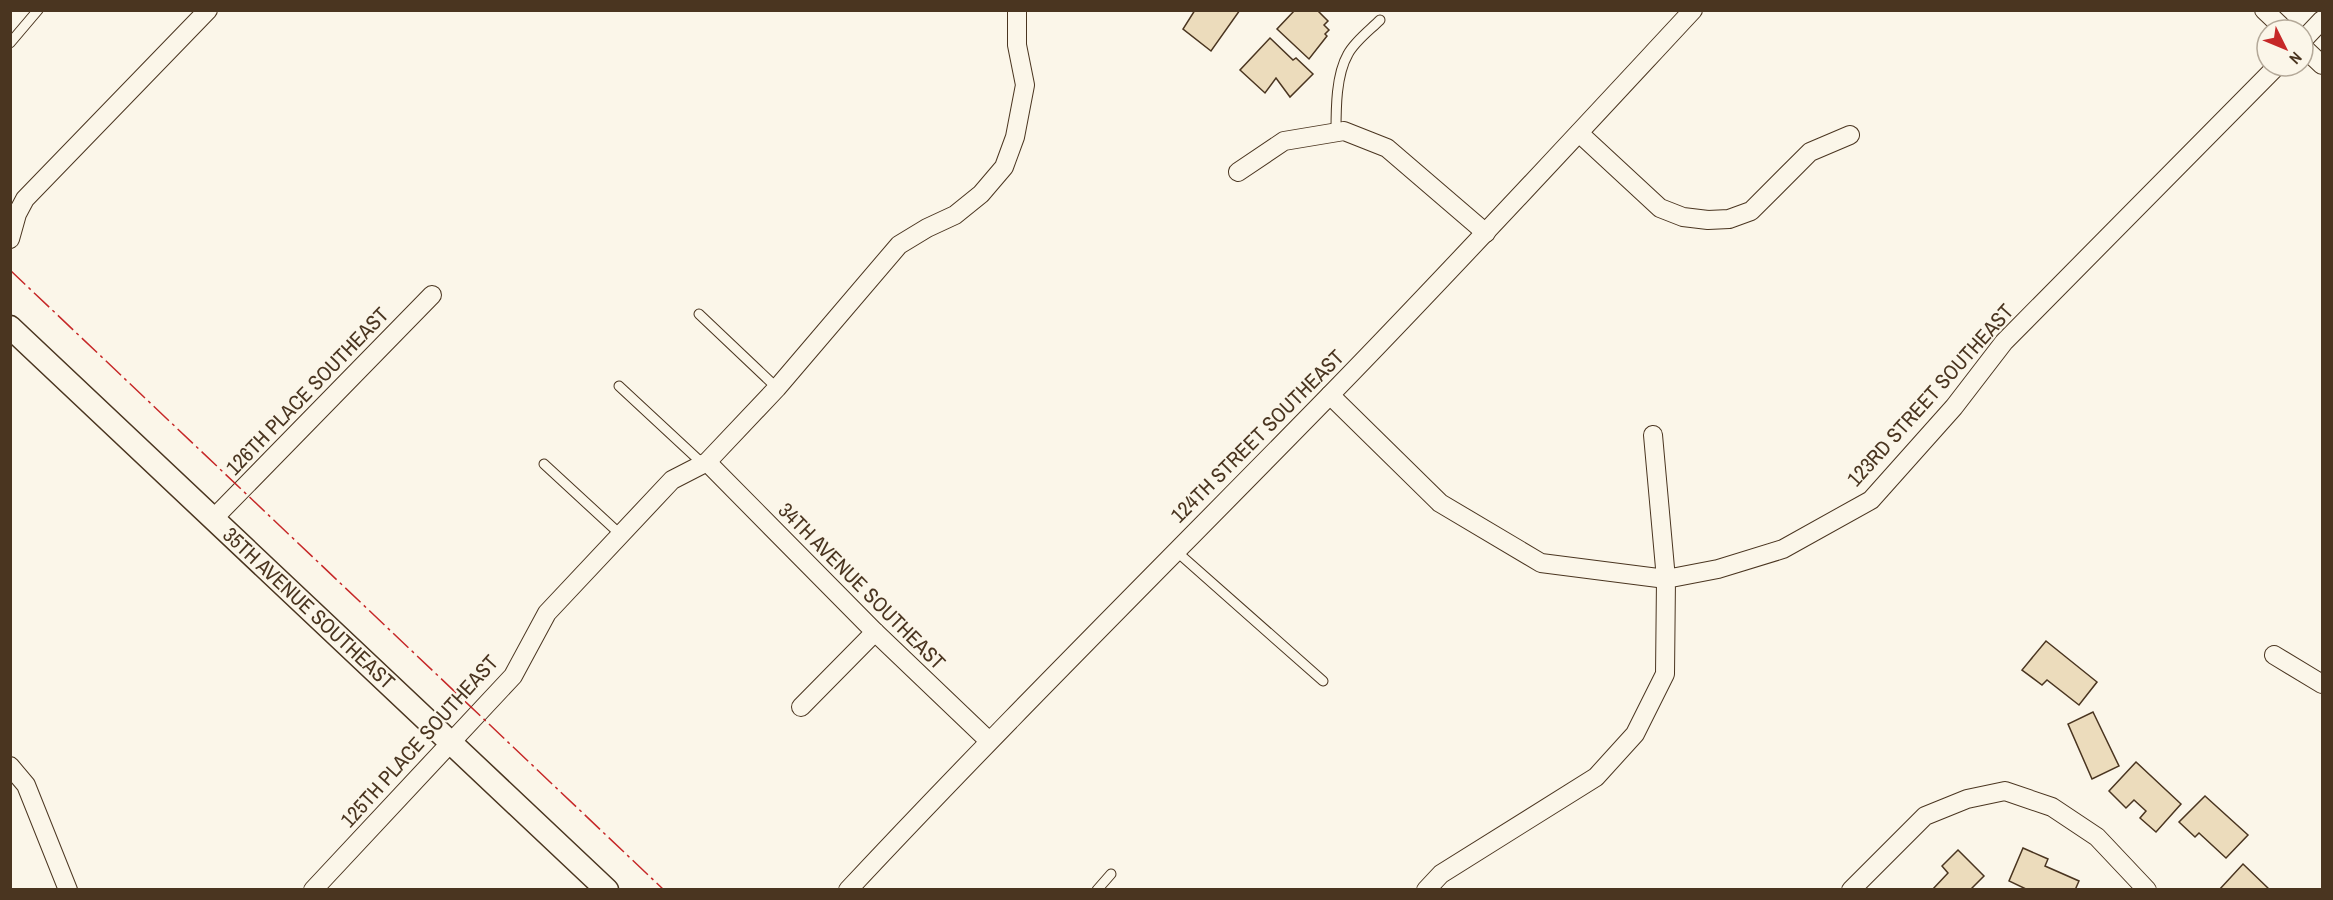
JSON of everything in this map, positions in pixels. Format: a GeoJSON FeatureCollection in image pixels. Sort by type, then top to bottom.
{"type":"FeatureCollection","features":[{"type":"Feature","properties":{"kind":"street"},"geometry":{"type":"LineString","coordinates":[[10,239],[17,214],[25,200],[208,10]]}},
{"type":"Feature","properties":{"kind":"street","name":"125TH PLACE SOUTHEAST"},"geometry":{"type":"LineString","coordinates":[[313,890],[513,676],[547,612],[672,480],[705,463],[777,388],[899,245],[927,228],[955,216],[981,194],[1004,166],[1015,137],[1025,85],[1017,45],[1017,10]]}},
{"type":"Feature","properties":{"kind":"street","name":"124TH STREET SOUTHEAST"},"geometry":{"type":"LineString","coordinates":[[848,890],[988,740],[1330,395],[1486,233],[1693,10]]}},
{"type":"Feature","properties":{"kind":"street","name":"123RD STREET SOUTHEAST"},"geometry":{"type":"LineString","coordinates":[[1330,395],[1440,503],[1541,563],[1666,579],[1718,569],[1783,549],[1871,500],[1954,407],[2004,342],[2265,78]]}},
{"type":"Feature","properties":{"kind":"street"},"geometry":{"type":"LineString","coordinates":[[1238,172],[1284,141],[1344,130],[1387,148],[1486,233]]}},
{"type":"Feature","properties":{"kind":"street"},"geometry":{"type":"LineString","coordinates":[[1579,133],[1660,207],[1683,218],[1708,220],[1729,219],[1750,211],[1810,152],[1850,135]]}},
{"type":"Feature","properties":{"kind":"street","name":"126TH PLACE SOUTHEAST"},"geometry":{"type":"LineString","coordinates":[[214,518],[432,295]]}},
{"type":"Feature","properties":{"kind":"street","name":"35TH AVENUE SOUTHEAST"},"geometry":{"type":"LineString","coordinates":[[10,327],[452,741],[607,890]]}},
{"type":"Feature","properties":{"kind":"street"},"geometry":{"type":"LineString","coordinates":[[1425,890],[1441,874],[1596,777],[1635,734],[1665,674],[1666,579],[1653,435]]}},
{"type":"Feature","properties":{"kind":"street","name":"34TH AVENUE SOUTHEAST"},"geometry":{"type":"LineString","coordinates":[[705,463],[875,632],[988,740]]}},
{"type":"Feature","properties":{"kind":"street"},"geometry":{"type":"LineString","coordinates":[[801,707],[875,632]]}},
{"type":"Feature","properties":{"kind":"street"},"geometry":{"type":"LineString","coordinates":[[2274,655],[2322,684]]}},
{"type":"Feature","properties":{"kind":"street"},"geometry":{"type":"LineString","coordinates":[[10,766],[26,785],[68,890]]}},
{"type":"Feature","properties":{"kind":"street"},"geometry":{"type":"LineString","coordinates":[[1851,890],[1925,816],[1967,799],[2005,791],[2052,807],[2097,837],[2147,890]]}},
{"type":"Feature","properties":{"kind":"lane"},"geometry":{"type":"LineString","coordinates":[[10,43],[38,10]]}},
{"type":"Feature","properties":{"kind":"lane"},"geometry":{"type":"LineString","coordinates":[[1336,132],[1336,104],[1344,64],[1349,53],[1380,20]]}},
{"type":"Feature","properties":{"kind":"lane"},"geometry":{"type":"LineString","coordinates":[[699,314],[777,388]]}},
{"type":"Feature","properties":{"kind":"lane"},"geometry":{"type":"LineString","coordinates":[[619,386],[705,463]]}},
{"type":"Feature","properties":{"kind":"lane"},"geometry":{"type":"LineString","coordinates":[[544,464],[621,535]]}},
{"type":"Feature","properties":{"kind":"lane"},"geometry":{"type":"LineString","coordinates":[[1176,551],[1323,681]]}},
{"type":"Feature","properties":{"kind":"lane"},"geometry":{"type":"LineString","coordinates":[[1097,890],[1111,874]]}},
{"type":"Feature","properties":{"kind":"building"},"geometry":{"type":"Polygon","coordinates":[[[1195,10],[1240,10],[1211,51],[1183,29],[1195,10]]]}},
{"type":"Feature","properties":{"kind":"building"},"geometry":{"type":"Polygon","coordinates":[[[1295,10],[1317,10],[1328,21],[1324,25],[1329,30],[1325,34],[1327,36],[1309,59],[1277,29],[1295,10]]]}},
{"type":"Feature","properties":{"kind":"building"},"geometry":{"type":"Polygon","coordinates":[[[1270,38],[1293,60],[1296,58],[1313,74],[1290,97],[1276,78],[1265,93],[1240,70],[1270,38]]]}},
{"type":"Feature","properties":{"kind":"building"},"geometry":{"type":"Polygon","coordinates":[[[2046,641],[2097,682],[2079,705],[2047,680],[2042,685],[2022,670],[2046,641]]]}},
{"type":"Feature","properties":{"kind":"building"},"geometry":{"type":"Polygon","coordinates":[[[2093,712],[2119,766],[2092,779],[2068,724],[2093,712]]]}},
{"type":"Feature","properties":{"kind":"building"},"geometry":{"type":"Polygon","coordinates":[[[2136,762],[2181,804],[2156,832],[2140,818],[2146,811],[2134,800],[2126,808],[2109,791],[2136,762]]]}},
{"type":"Feature","properties":{"kind":"building"},"geometry":{"type":"Polygon","coordinates":[[[2205,796],[2248,835],[2226,858],[2199,833],[2195,837],[2179,822],[2205,796]]]}},
{"type":"Feature","properties":{"kind":"building"},"geometry":{"type":"Polygon","coordinates":[[[2023,848],[2048,859],[2045,866],[2079,881],[2075,890],[2028,890],[2009,881],[2023,848]]]}},
{"type":"Feature","properties":{"kind":"building"},"geometry":{"type":"Polygon","coordinates":[[[1958,850],[1984,876],[1970,890],[1932,890],[1948,873],[1942,866],[1958,850]]]}},
{"type":"Feature","properties":{"kind":"building"},"geometry":{"type":"Polygon","coordinates":[[[2243,864],[2270,890],[2219,890],[2243,864]]]}},
{"type":"Feature","properties":{"kind":"power"},"geometry":{"type":"LineString","coordinates":[[10,270],[664,890]]}}]}
